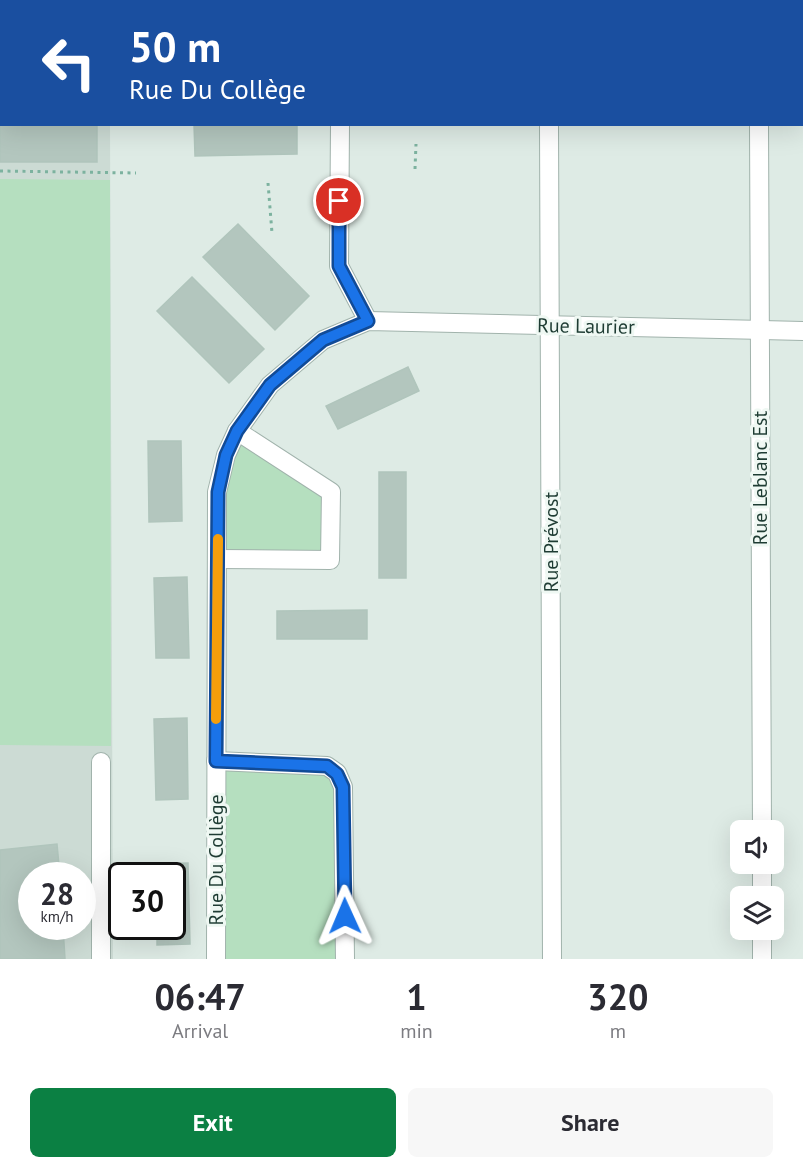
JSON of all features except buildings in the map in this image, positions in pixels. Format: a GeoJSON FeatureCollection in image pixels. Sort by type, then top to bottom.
{"type":"FeatureCollection","features":[{"type":"Feature","properties":{"kind":"street"},"geometry":{"type":"LineString","coordinates":[[340,126],[339,266],[368,321]]}},
{"type":"Feature","properties":{"kind":"street","name":"Rue Prévost"},"geometry":{"type":"LineString","coordinates":[[549,126],[552,959]]}},
{"type":"Feature","properties":{"kind":"street","name":"Rue Leblanc Est"},"geometry":{"type":"LineString","coordinates":[[759,126],[762,820]]}},
{"type":"Feature","properties":{"kind":"street","name":"Rue Laurier"},"geometry":{"type":"LineString","coordinates":[[368,321],[803,331]]}},
{"type":"Feature","properties":{"kind":"street","name":"Rue Du Collège"},"geometry":{"type":"LineString","coordinates":[[216,959],[218,492],[226,455],[237,431],[270,385],[323,340],[368,321]]}},
{"type":"Feature","properties":{"kind":"street"},"geometry":{"type":"LineString","coordinates":[[218,559],[330,560],[331,492],[237,431]]}},
{"type":"Feature","properties":{"kind":"street"},"geometry":{"type":"LineString","coordinates":[[216,761],[327,766],[337,774],[343,787],[345,959]]}},
{"type":"Feature","properties":{"kind":"street"},"geometry":{"type":"LineString","coordinates":[[100,762],[101,959]]}},
{"type":"Feature","properties":{"kind":"street"},"geometry":{"type":"LineString","coordinates":[[762,940],[762,959]]}},
{"type":"Feature","properties":{"kind":"path"},"geometry":{"type":"LineString","coordinates":[[416,168],[417,144]]}},
{"type":"Feature","properties":{"kind":"path"},"geometry":{"type":"LineString","coordinates":[[0,171],[136,173]]}},
{"type":"Feature","properties":{"kind":"path"},"geometry":{"type":"LineString","coordinates":[[268,183],[272,233]]}},
{"type":"Feature","properties":{"kind":"shaded area"},"geometry":{"type":"Polygon","coordinates":[[[0,126],[110,126],[113,862],[108,862],[108,940],[113,940],[113,959],[0,959],[0,126]]]}},
{"type":"Feature","properties":{"kind":"green space"},"geometry":{"type":"Polygon","coordinates":[[[0,179],[110,180],[111,746],[0,745],[0,179]]]}},
{"type":"Feature","properties":{"kind":"green space"},"geometry":{"type":"Polygon","coordinates":[[[237,431],[331,492],[330,560],[218,559],[217,492],[237,431]]]}},
{"type":"Feature","properties":{"kind":"green space"},"geometry":{"type":"Polygon","coordinates":[[[216,761],[337,773],[345,959],[216,959],[216,761]]]}},
{"type":"Feature","properties":{"kind":"slow traffic"},"geometry":{"type":"LineString","coordinates":[[216,719],[218,539]]}},
{"type":"Feature","properties":{"kind":"route"},"geometry":{"type":"LineString","coordinates":[[339,201],[339,266],[368,321],[323,340],[270,385],[237,431],[226,455],[218,492],[216,761],[327,766],[337,774],[343,787],[345,916]]}}]}
